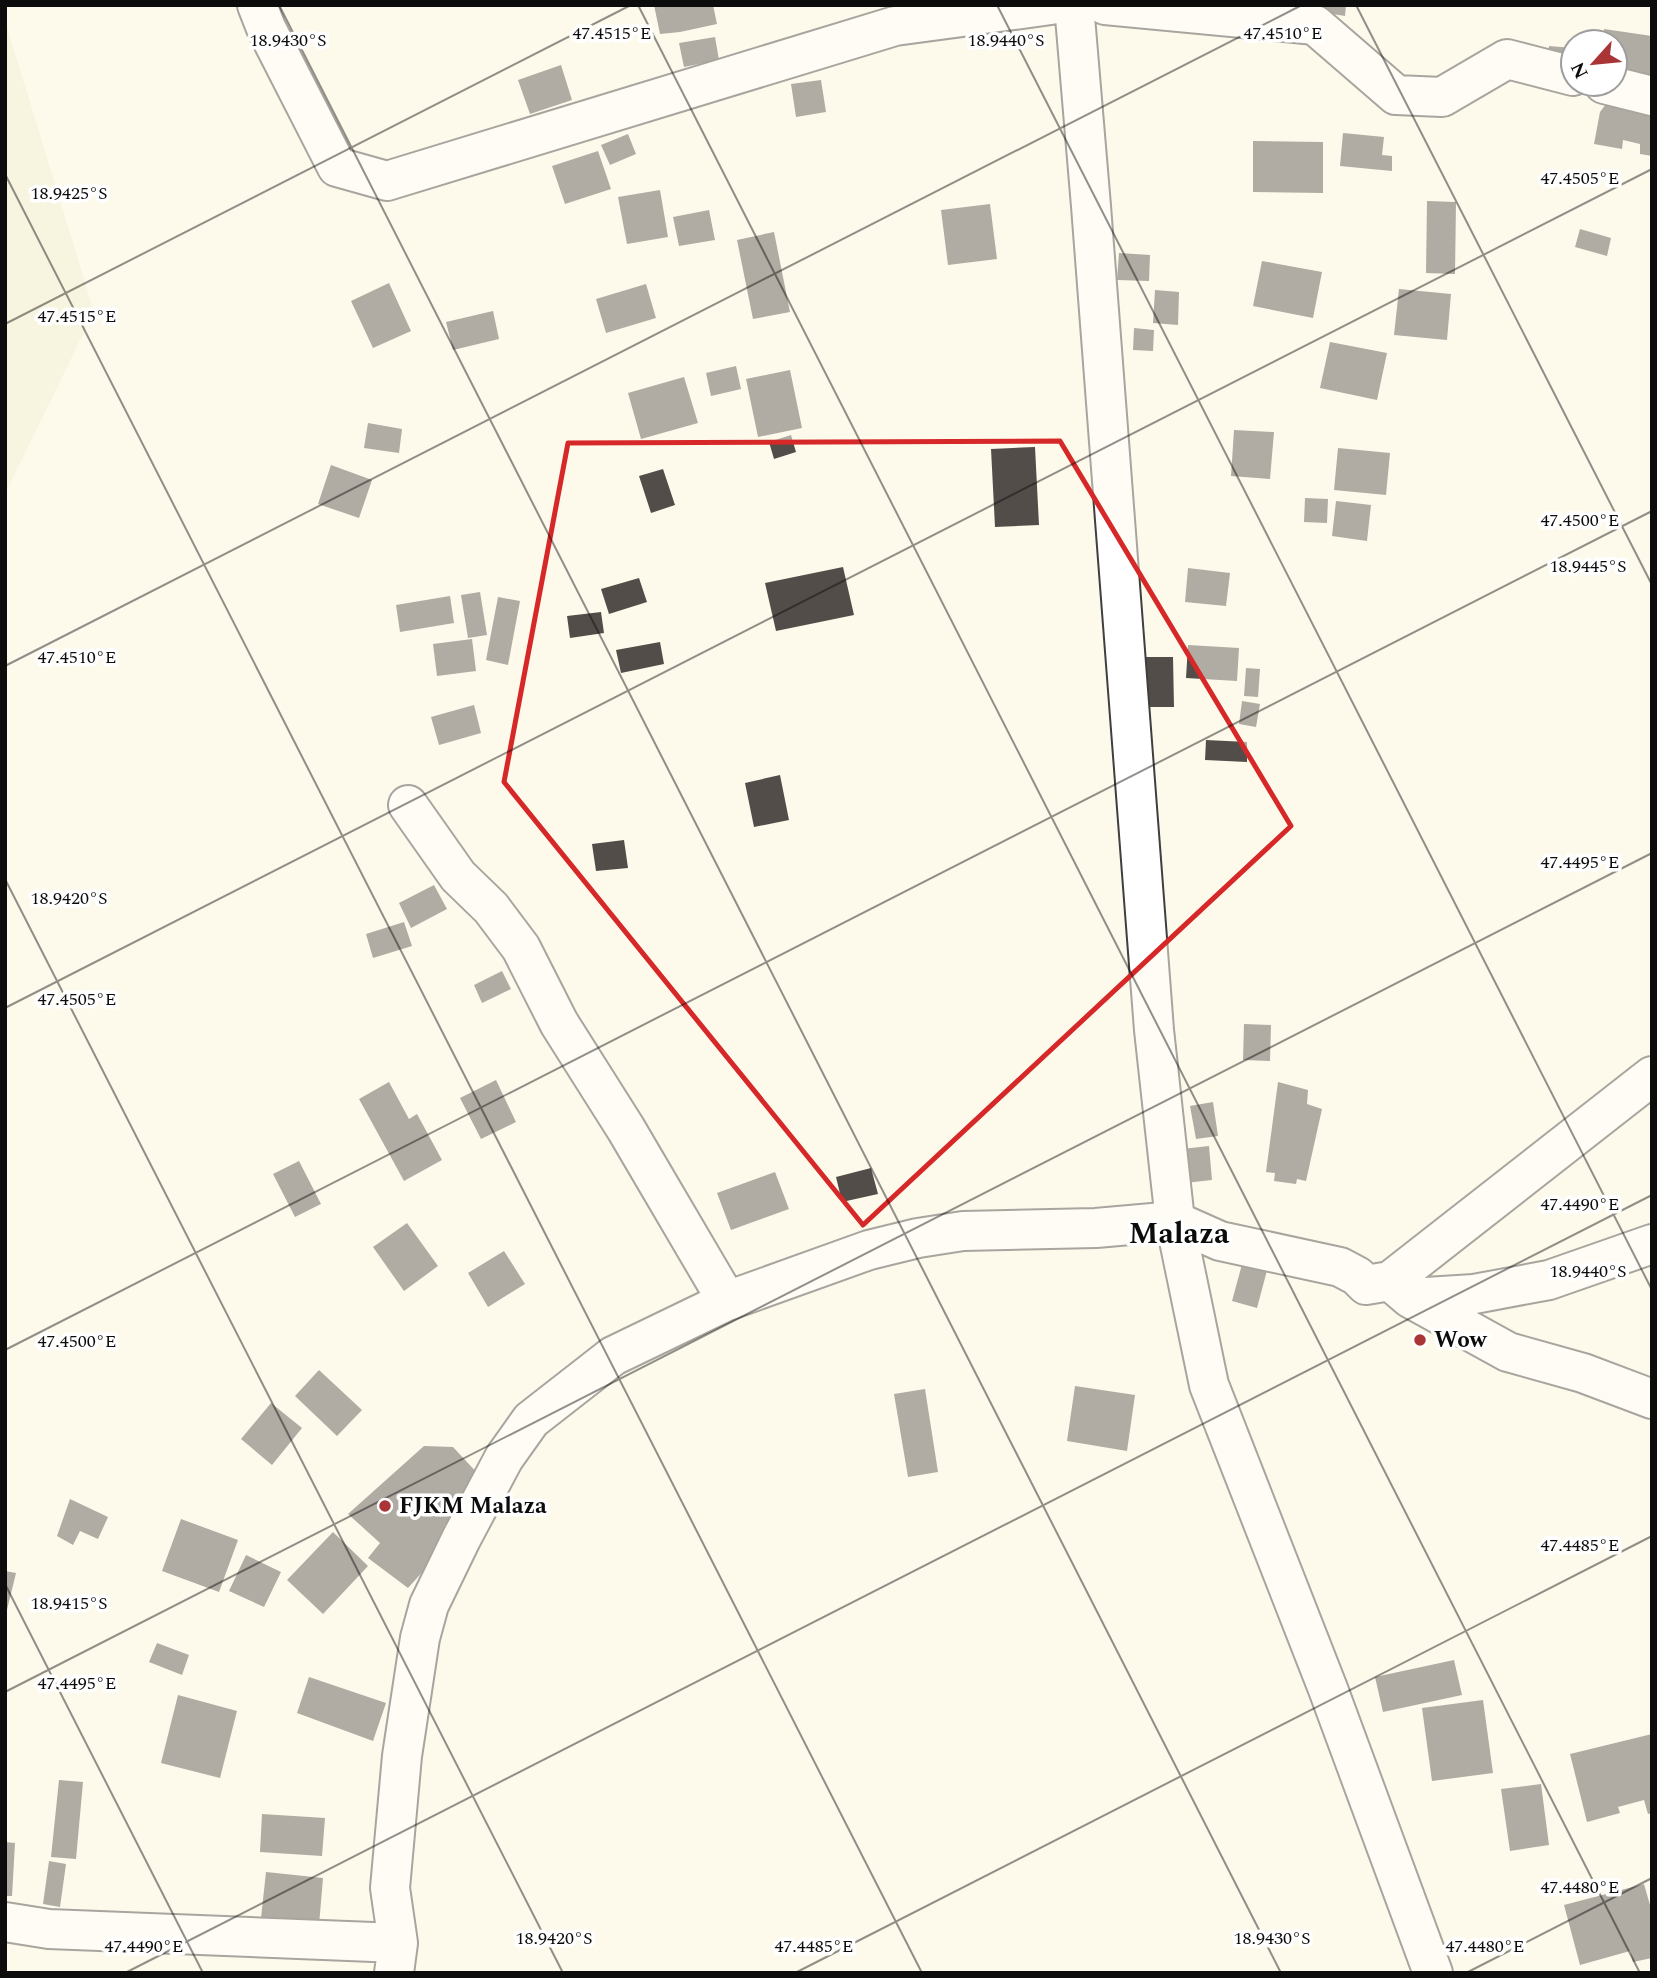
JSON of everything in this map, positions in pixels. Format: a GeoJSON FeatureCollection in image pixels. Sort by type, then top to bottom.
{"type":"FeatureCollection","features":[{"type":"Feature","properties":{"kind":"street"},"geometry":{"type":"LineString","coordinates":[[257,5],[337,167],[387,181],[895,26],[1051,5]]}},
{"type":"Feature","properties":{"kind":"street"},"geometry":{"type":"LineString","coordinates":[[1074,5],[1154,1030],[1175,1221],[1209,1385],[1328,1689],[1433,1973]]}},
{"type":"Feature","properties":{"kind":"street"},"geometry":{"type":"LineString","coordinates":[[1105,5],[1315,25],[1396,95],[1442,97],[1507,59],[1559,72]]}},
{"type":"Feature","properties":{"kind":"street"},"geometry":{"type":"LineString","coordinates":[[1629,90],[1652,96]]}},
{"type":"Feature","properties":{"kind":"street"},"geometry":{"type":"LineString","coordinates":[[408,805],[458,876],[491,908],[521,948],[559,1023],[626,1129],[727,1301]]}},
{"type":"Feature","properties":{"kind":"street"},"geometry":{"type":"LineString","coordinates":[[1400,1290],[1652,1076]]}},
{"type":"Feature","properties":{"kind":"street"},"geometry":{"type":"LineString","coordinates":[[5,1922],[49,1929],[396,1958],[390,1888],[408,1702],[429,1605],[461,1539],[504,1458],[531,1420],[612,1356],[727,1301],[869,1250],[918,1237],[963,1231],[1096,1228],[1175,1221],[1220,1241],[1340,1267],[1357,1276],[1366,1285],[1400,1290],[1475,1294],[1549,1280],[1652,1244]]}},
{"type":"Feature","properties":{"kind":"street"},"geometry":{"type":"LineString","coordinates":[[1400,1290],[1508,1352],[1583,1373],[1652,1399]]}},
{"type":"Feature","properties":{"kind":"highlighted area"},"geometry":{"type":"Polygon","coordinates":[[[1060,441],[1291,826],[863,1225],[504,782],[568,443],[1060,441]]]}},
{"type":"Feature","properties":{"kind":"shaded area"},"geometry":{"type":"Polygon","coordinates":[[[5,20],[94,312],[5,494],[5,20]]]}},
{"type":"Feature","properties":{"kind":"building"},"geometry":{"type":"Polygon","coordinates":[[[654,5],[713,5],[717,24],[660,34],[654,5]]]}},
{"type":"Feature","properties":{"kind":"building"},"geometry":{"type":"Polygon","coordinates":[[[1315,5],[1346,5],[1345,16],[1314,11],[1315,5]]]}},
{"type":"Feature","properties":{"kind":"building"},"geometry":{"type":"Polygon","coordinates":[[[1629,33],[1652,36],[1650,78],[1629,76],[1629,33]]]}},
{"type":"Feature","properties":{"kind":"building"},"geometry":{"type":"Polygon","coordinates":[[[715,37],[719,60],[684,67],[679,43],[715,37]]]}},
{"type":"Feature","properties":{"kind":"building"},"geometry":{"type":"Polygon","coordinates":[[[1549,46],[1559,47],[1559,60],[1548,59],[1549,46]]]}},
{"type":"Feature","properties":{"kind":"building"},"geometry":{"type":"Polygon","coordinates":[[[561,65],[572,100],[530,114],[518,80],[561,65]]]}},
{"type":"Feature","properties":{"kind":"building"},"geometry":{"type":"Polygon","coordinates":[[[821,80],[826,112],[796,117],[791,84],[821,80]]]}},
{"type":"Feature","properties":{"kind":"building"},"geometry":{"type":"Polygon","coordinates":[[[1606,104],[1649,113],[1652,121],[1652,156],[1640,154],[1640,144],[1623,140],[1622,149],[1594,144],[1600,112],[1606,104]]]}},
{"type":"Feature","properties":{"kind":"building"},"geometry":{"type":"Polygon","coordinates":[[[1343,133],[1384,137],[1382,155],[1392,156],[1392,171],[1340,166],[1343,133]]]}},
{"type":"Feature","properties":{"kind":"building"},"geometry":{"type":"Polygon","coordinates":[[[628,134],[636,154],[610,165],[601,145],[628,134]]]}},
{"type":"Feature","properties":{"kind":"building"},"geometry":{"type":"Polygon","coordinates":[[[1253,141],[1323,142],[1323,193],[1253,192],[1253,141]]]}},
{"type":"Feature","properties":{"kind":"building"},"geometry":{"type":"Polygon","coordinates":[[[598,151],[611,189],[565,204],[552,166],[598,151]]]}},
{"type":"Feature","properties":{"kind":"building"},"geometry":{"type":"Polygon","coordinates":[[[660,190],[668,237],[627,244],[618,197],[660,190]]]}},
{"type":"Feature","properties":{"kind":"building"},"geometry":{"type":"Polygon","coordinates":[[[1427,201],[1456,202],[1455,274],[1426,273],[1427,201]]]}},
{"type":"Feature","properties":{"kind":"building"},"geometry":{"type":"Polygon","coordinates":[[[990,204],[997,259],[948,265],[941,210],[990,204]]]}},
{"type":"Feature","properties":{"kind":"building"},"geometry":{"type":"Polygon","coordinates":[[[709,210],[715,240],[679,246],[673,217],[709,210]]]}},
{"type":"Feature","properties":{"kind":"building"},"geometry":{"type":"Polygon","coordinates":[[[1580,229],[1611,238],[1607,256],[1575,247],[1580,229]]]}},
{"type":"Feature","properties":{"kind":"building"},"geometry":{"type":"Polygon","coordinates":[[[774,232],[790,312],[753,319],[737,240],[774,232]]]}},
{"type":"Feature","properties":{"kind":"building"},"geometry":{"type":"Polygon","coordinates":[[[1119,253],[1150,255],[1149,281],[1117,280],[1119,253]]]}},
{"type":"Feature","properties":{"kind":"building"},"geometry":{"type":"Polygon","coordinates":[[[1262,261],[1322,272],[1313,318],[1253,306],[1262,261]]]}},
{"type":"Feature","properties":{"kind":"building"},"geometry":{"type":"Polygon","coordinates":[[[389,283],[411,331],[373,348],[351,301],[389,283]]]}},
{"type":"Feature","properties":{"kind":"building"},"geometry":{"type":"Polygon","coordinates":[[[646,284],[656,318],[606,333],[596,299],[646,284]]]}},
{"type":"Feature","properties":{"kind":"building"},"geometry":{"type":"Polygon","coordinates":[[[1399,289],[1451,294],[1447,340],[1394,335],[1399,289]]]}},
{"type":"Feature","properties":{"kind":"building"},"geometry":{"type":"Polygon","coordinates":[[[1155,290],[1179,292],[1178,325],[1153,323],[1155,290]]]}},
{"type":"Feature","properties":{"kind":"building"},"geometry":{"type":"Polygon","coordinates":[[[493,311],[499,339],[453,350],[446,322],[493,311]]]}},
{"type":"Feature","properties":{"kind":"building"},"geometry":{"type":"Polygon","coordinates":[[[1134,328],[1154,330],[1153,351],[1133,350],[1134,328]]]}},
{"type":"Feature","properties":{"kind":"building"},"geometry":{"type":"Polygon","coordinates":[[[1330,342],[1387,353],[1377,400],[1320,388],[1330,342]]]}},
{"type":"Feature","properties":{"kind":"building"},"geometry":{"type":"Polygon","coordinates":[[[736,366],[741,389],[711,396],[706,373],[736,366]]]}},
{"type":"Feature","properties":{"kind":"building"},"geometry":{"type":"Polygon","coordinates":[[[790,370],[802,428],[758,437],[746,379],[790,370]]]}},
{"type":"Feature","properties":{"kind":"building"},"geometry":{"type":"Polygon","coordinates":[[[684,377],[698,423],[641,439],[628,393],[684,377]]]}},
{"type":"Feature","properties":{"kind":"building"},"geometry":{"type":"Polygon","coordinates":[[[368,423],[402,429],[399,453],[364,448],[368,423]]]}},
{"type":"Feature","properties":{"kind":"building"},"geometry":{"type":"Polygon","coordinates":[[[1234,430],[1274,432],[1270,479],[1231,476],[1234,430]]]}},
{"type":"Feature","properties":{"kind":"building"},"geometry":{"type":"Polygon","coordinates":[[[791,435],[796,452],[774,459],[769,442],[791,435]]]}},
{"type":"Feature","properties":{"kind":"building"},"geometry":{"type":"Polygon","coordinates":[[[1035,447],[1039,525],[995,527],[991,449],[1035,447]]]}},
{"type":"Feature","properties":{"kind":"building"},"geometry":{"type":"Polygon","coordinates":[[[1338,448],[1390,453],[1386,495],[1334,490],[1338,448]]]}},
{"type":"Feature","properties":{"kind":"building"},"geometry":{"type":"Polygon","coordinates":[[[331,465],[372,480],[359,518],[318,504],[331,465]]]}},
{"type":"Feature","properties":{"kind":"building"},"geometry":{"type":"Polygon","coordinates":[[[663,469],[675,505],[651,513],[639,476],[663,469]]]}},
{"type":"Feature","properties":{"kind":"building"},"geometry":{"type":"Polygon","coordinates":[[[1305,498],[1328,499],[1327,523],[1304,522],[1305,498]]]}},
{"type":"Feature","properties":{"kind":"building"},"geometry":{"type":"Polygon","coordinates":[[[1336,501],[1371,505],[1367,541],[1332,536],[1336,501]]]}},
{"type":"Feature","properties":{"kind":"building"},"geometry":{"type":"Polygon","coordinates":[[[843,567],[854,615],[776,631],[765,583],[843,567]]]}},
{"type":"Feature","properties":{"kind":"building"},"geometry":{"type":"Polygon","coordinates":[[[1188,568],[1230,573],[1226,606],[1185,602],[1188,568]]]}},
{"type":"Feature","properties":{"kind":"building"},"geometry":{"type":"Polygon","coordinates":[[[639,578],[647,602],[609,614],[601,589],[639,578]]]}},
{"type":"Feature","properties":{"kind":"building"},"geometry":{"type":"Polygon","coordinates":[[[480,592],[487,635],[468,638],[461,595],[480,592]]]}},
{"type":"Feature","properties":{"kind":"building"},"geometry":{"type":"Polygon","coordinates":[[[450,596],[454,623],[400,632],[396,605],[450,596]]]}},
{"type":"Feature","properties":{"kind":"building"},"geometry":{"type":"Polygon","coordinates":[[[498,597],[520,601],[508,665],[486,660],[498,597]]]}},
{"type":"Feature","properties":{"kind":"building"},"geometry":{"type":"Polygon","coordinates":[[[601,612],[604,633],[570,638],[567,616],[601,612]]]}},
{"type":"Feature","properties":{"kind":"building"},"geometry":{"type":"Polygon","coordinates":[[[472,639],[476,671],[437,676],[433,644],[472,639]]]}},
{"type":"Feature","properties":{"kind":"building"},"geometry":{"type":"Polygon","coordinates":[[[660,642],[664,664],[621,673],[616,650],[660,642]]]}},
{"type":"Feature","properties":{"kind":"building"},"geometry":{"type":"Polygon","coordinates":[[[1188,645],[1239,648],[1237,681],[1186,678],[1188,645]]]}},
{"type":"Feature","properties":{"kind":"building"},"geometry":{"type":"Polygon","coordinates":[[[1139,657],[1173,657],[1174,707],[1139,707],[1139,657]]]}},
{"type":"Feature","properties":{"kind":"building"},"geometry":{"type":"Polygon","coordinates":[[[1246,668],[1260,669],[1258,697],[1244,696],[1246,668]]]}},
{"type":"Feature","properties":{"kind":"building"},"geometry":{"type":"Polygon","coordinates":[[[1242,701],[1260,704],[1256,727],[1239,724],[1242,701]]]}},
{"type":"Feature","properties":{"kind":"building"},"geometry":{"type":"Polygon","coordinates":[[[474,705],[481,733],[439,745],[431,717],[474,705]]]}},
{"type":"Feature","properties":{"kind":"building"},"geometry":{"type":"Polygon","coordinates":[[[1206,740],[1247,742],[1247,762],[1205,760],[1206,740]]]}},
{"type":"Feature","properties":{"kind":"building"},"geometry":{"type":"Polygon","coordinates":[[[780,775],[789,820],[754,827],[745,783],[780,775]]]}},
{"type":"Feature","properties":{"kind":"building"},"geometry":{"type":"Polygon","coordinates":[[[624,840],[628,868],[596,871],[592,844],[624,840]]]}},
{"type":"Feature","properties":{"kind":"building"},"geometry":{"type":"Polygon","coordinates":[[[434,885],[447,909],[411,928],[399,903],[434,885]]]}},
{"type":"Feature","properties":{"kind":"building"},"geometry":{"type":"Polygon","coordinates":[[[404,922],[412,946],[373,958],[366,934],[404,922]]]}},
{"type":"Feature","properties":{"kind":"building"},"geometry":{"type":"Polygon","coordinates":[[[502,971],[511,989],[482,1003],[474,985],[502,971]]]}},
{"type":"Feature","properties":{"kind":"building"},"geometry":{"type":"Polygon","coordinates":[[[1244,1024],[1271,1025],[1270,1061],[1243,1060],[1244,1024]]]}},
{"type":"Feature","properties":{"kind":"building"},"geometry":{"type":"Polygon","coordinates":[[[496,1080],[516,1122],[481,1139],[460,1098],[496,1080]]]}},
{"type":"Feature","properties":{"kind":"building"},"geometry":{"type":"Polygon","coordinates":[[[389,1082],[409,1119],[417,1114],[442,1160],[404,1181],[359,1099],[389,1082]]]}},
{"type":"Feature","properties":{"kind":"building"},"geometry":{"type":"Polygon","coordinates":[[[1278,1082],[1308,1090],[1307,1104],[1322,1109],[1306,1181],[1297,1179],[1296,1184],[1274,1181],[1275,1173],[1266,1172],[1278,1082]]]}},
{"type":"Feature","properties":{"kind":"building"},"geometry":{"type":"Polygon","coordinates":[[[1213,1102],[1218,1136],[1196,1139],[1190,1106],[1213,1102]]]}},
{"type":"Feature","properties":{"kind":"building"},"geometry":{"type":"Polygon","coordinates":[[[1209,1146],[1212,1180],[1185,1183],[1182,1149],[1209,1146]]]}},
{"type":"Feature","properties":{"kind":"building"},"geometry":{"type":"Polygon","coordinates":[[[299,1161],[321,1204],[295,1217],[273,1174],[299,1161]]]}},
{"type":"Feature","properties":{"kind":"building"},"geometry":{"type":"Polygon","coordinates":[[[871,1168],[878,1194],[842,1202],[836,1177],[871,1168]]]}},
{"type":"Feature","properties":{"kind":"building"},"geometry":{"type":"Polygon","coordinates":[[[775,1172],[789,1209],[731,1230],[717,1193],[775,1172]]]}},
{"type":"Feature","properties":{"kind":"building"},"geometry":{"type":"Polygon","coordinates":[[[407,1223],[438,1266],[404,1291],[373,1247],[407,1223]]]}},
{"type":"Feature","properties":{"kind":"building"},"geometry":{"type":"Polygon","coordinates":[[[504,1251],[525,1284],[488,1307],[468,1273],[504,1251]]]}},
{"type":"Feature","properties":{"kind":"building"},"geometry":{"type":"Polygon","coordinates":[[[1244,1257],[1269,1263],[1257,1308],[1232,1301],[1244,1257]]]}},
{"type":"Feature","properties":{"kind":"building"},"geometry":{"type":"Polygon","coordinates":[[[319,1370],[362,1410],[337,1436],[295,1396],[319,1370]]]}},
{"type":"Feature","properties":{"kind":"building"},"geometry":{"type":"Polygon","coordinates":[[[1075,1386],[1135,1395],[1127,1451],[1067,1441],[1075,1386]]]}},
{"type":"Feature","properties":{"kind":"building"},"geometry":{"type":"Polygon","coordinates":[[[925,1389],[938,1472],[908,1477],[894,1394],[925,1389]]]}},
{"type":"Feature","properties":{"kind":"building"},"geometry":{"type":"Polygon","coordinates":[[[271,1403],[302,1428],[272,1465],[241,1439],[271,1403]]]}},
{"type":"Feature","properties":{"kind":"building"},"geometry":{"type":"Polygon","coordinates":[[[424,1446],[453,1447],[480,1476],[477,1492],[444,1526],[454,1537],[408,1588],[368,1558],[380,1543],[348,1514],[424,1446]]]}},
{"type":"Feature","properties":{"kind":"building"},"geometry":{"type":"Polygon","coordinates":[[[70,1499],[108,1517],[98,1539],[80,1531],[73,1545],[57,1536],[70,1499]]]}},
{"type":"Feature","properties":{"kind":"building"},"geometry":{"type":"Polygon","coordinates":[[[181,1519],[238,1540],[219,1592],[162,1571],[181,1519]]]}},
{"type":"Feature","properties":{"kind":"building"},"geometry":{"type":"Polygon","coordinates":[[[333,1532],[368,1566],[323,1614],[287,1580],[333,1532]]]}},
{"type":"Feature","properties":{"kind":"building"},"geometry":{"type":"Polygon","coordinates":[[[246,1555],[281,1572],[264,1607],[229,1591],[246,1555]]]}},
{"type":"Feature","properties":{"kind":"building"},"geometry":{"type":"Polygon","coordinates":[[[5,1571],[16,1573],[6,1614],[5,1614],[5,1571]]]}},
{"type":"Feature","properties":{"kind":"building"},"geometry":{"type":"Polygon","coordinates":[[[157,1643],[189,1655],[182,1675],[149,1662],[157,1643]]]}},
{"type":"Feature","properties":{"kind":"building"},"geometry":{"type":"Polygon","coordinates":[[[1454,1660],[1462,1695],[1383,1712],[1375,1677],[1454,1660]]]}},
{"type":"Feature","properties":{"kind":"building"},"geometry":{"type":"Polygon","coordinates":[[[309,1677],[386,1703],[373,1741],[297,1713],[309,1677]]]}},
{"type":"Feature","properties":{"kind":"building"},"geometry":{"type":"Polygon","coordinates":[[[178,1695],[237,1711],[220,1778],[161,1763],[178,1695]]]}},
{"type":"Feature","properties":{"kind":"building"},"geometry":{"type":"Polygon","coordinates":[[[1483,1700],[1493,1773],[1432,1781],[1422,1708],[1483,1700]]]}},
{"type":"Feature","properties":{"kind":"building"},"geometry":{"type":"Polygon","coordinates":[[[1652,1734],[1652,1813],[1648,1814],[1644,1800],[1618,1807],[1620,1813],[1587,1822],[1570,1754],[1652,1734]]]}},
{"type":"Feature","properties":{"kind":"building"},"geometry":{"type":"Polygon","coordinates":[[[59,1780],[83,1782],[76,1859],[51,1857],[59,1780]]]}},
{"type":"Feature","properties":{"kind":"building"},"geometry":{"type":"Polygon","coordinates":[[[1541,1784],[1549,1845],[1510,1851],[1501,1789],[1541,1784]]]}},
{"type":"Feature","properties":{"kind":"building"},"geometry":{"type":"Polygon","coordinates":[[[262,1814],[325,1818],[322,1856],[260,1852],[262,1814]]]}},
{"type":"Feature","properties":{"kind":"building"},"geometry":{"type":"Polygon","coordinates":[[[5,1842],[15,1843],[12,1896],[5,1896],[5,1842]]]}},
{"type":"Feature","properties":{"kind":"building"},"geometry":{"type":"Polygon","coordinates":[[[49,1861],[66,1864],[60,1907],[43,1904],[49,1861]]]}},
{"type":"Feature","properties":{"kind":"building"},"geometry":{"type":"Polygon","coordinates":[[[266,1872],[323,1878],[319,1925],[261,1918],[266,1872]]]}},
{"type":"Feature","properties":{"kind":"building"},"geometry":{"type":"Polygon","coordinates":[[[1644,1884],[1652,1912],[1652,1958],[1633,1962],[1630,1951],[1580,1965],[1564,1905],[1644,1884]]]}},
{"type":"Feature","properties":{"kind":"place","name":"Wow"},"geometry":{"type":"Point","coordinates":[1420,1340]}},
{"type":"Feature","properties":{"kind":"place","name":"FJKM Malaza"},"geometry":{"type":"Point","coordinates":[385,1506]}},
{"type":"Feature","properties":{"kind":"district","name":"Malaza"},"geometry":{"type":"Point","coordinates":[1179,1234]}}]}
